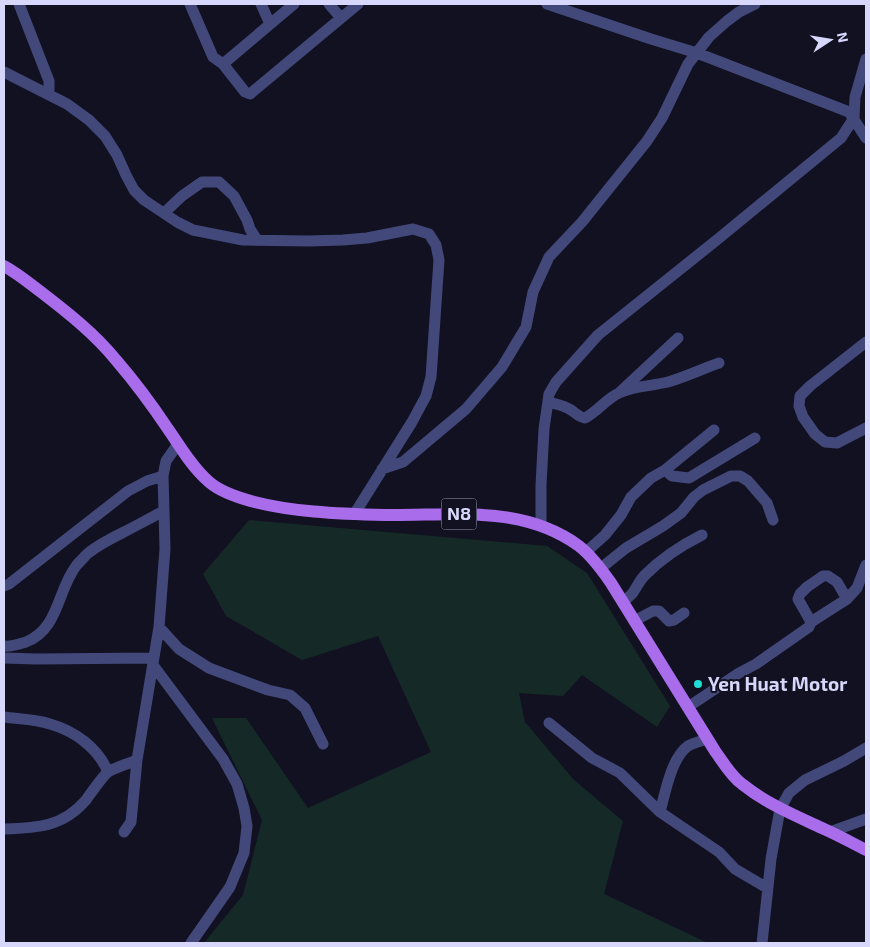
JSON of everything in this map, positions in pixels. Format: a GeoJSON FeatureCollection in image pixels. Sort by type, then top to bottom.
{"type":"FeatureCollection","features":[{"type":"Feature","properties":{"kind":"main road","name":"N8"},"geometry":{"type":"LineString","coordinates":[[4,266],[14,271],[66,311],[109,352],[155,410],[191,462],[207,480],[224,492],[245,500],[307,511],[386,515],[492,515],[523,520],[541,526],[569,540],[586,552],[600,568],[707,739],[741,783],[780,809],[866,850]]}},
{"type":"Feature","properties":{"kind":"street"},"geometry":{"type":"LineString","coordinates":[[19,4],[49,81],[49,95]]}},
{"type":"Feature","properties":{"kind":"street"},"geometry":{"type":"LineString","coordinates":[[190,4],[213,57],[223,64],[245,92],[250,94],[358,4]]}},
{"type":"Feature","properties":{"kind":"street"},"geometry":{"type":"LineString","coordinates":[[261,4],[270,24]]}},
{"type":"Feature","properties":{"kind":"street"},"geometry":{"type":"LineString","coordinates":[[223,64],[294,4]]}},
{"type":"Feature","properties":{"kind":"street"},"geometry":{"type":"LineString","coordinates":[[329,4],[341,18]]}},
{"type":"Feature","properties":{"kind":"street"},"geometry":{"type":"LineString","coordinates":[[547,4],[697,53],[849,112],[866,138]]}},
{"type":"Feature","properties":{"kind":"street"},"geometry":{"type":"LineString","coordinates":[[382,469],[403,462],[466,409],[502,367],[526,327],[533,292],[549,257],[582,222],[647,142],[662,118],[688,64],[709,37],[739,12],[755,4]]}},
{"type":"Feature","properties":{"kind":"street"},"geometry":{"type":"LineString","coordinates":[[541,526],[540,485],[544,429],[549,394],[556,382],[598,335],[841,138],[854,118],[855,97],[866,59]]}},
{"type":"Feature","properties":{"kind":"street"},"geometry":{"type":"LineString","coordinates":[[4,72],[49,95],[89,120],[105,136],[117,154],[134,190],[144,200],[177,222],[193,230],[243,240],[343,240],[366,238],[413,229],[429,234],[436,245],[439,260],[430,378],[426,396],[412,422],[355,513]]}},
{"type":"Feature","properties":{"kind":"street"},"geometry":{"type":"LineString","coordinates":[[164,213],[182,196],[202,182],[219,182],[234,196],[250,229],[258,240]]}},
{"type":"Feature","properties":{"kind":"street"},"geometry":{"type":"LineString","coordinates":[[548,402],[561,405],[579,417],[585,418],[619,393],[678,338]]}},
{"type":"Feature","properties":{"kind":"street"},"geometry":{"type":"LineString","coordinates":[[866,342],[810,386],[800,396],[798,406],[815,434],[824,442],[837,443],[866,428]]}},
{"type":"Feature","properties":{"kind":"street"},"geometry":{"type":"LineString","coordinates":[[619,393],[670,382],[719,363]]}},
{"type":"Feature","properties":{"kind":"street"},"geometry":{"type":"LineString","coordinates":[[586,552],[605,535],[621,516],[631,497],[651,478],[665,470],[714,430]]}},
{"type":"Feature","properties":{"kind":"street"},"geometry":{"type":"LineString","coordinates":[[665,470],[672,476],[689,478],[755,438]]}},
{"type":"Feature","properties":{"kind":"street"},"geometry":{"type":"LineString","coordinates":[[124,832],[131,822],[137,760],[159,627],[165,549],[163,476],[166,461],[178,444]]}},
{"type":"Feature","properties":{"kind":"street"},"geometry":{"type":"LineString","coordinates":[[4,586],[128,490],[163,476]]}},
{"type":"Feature","properties":{"kind":"street"},"geometry":{"type":"LineString","coordinates":[[600,568],[626,548],[681,513],[694,497],[703,490],[731,476],[740,476],[748,482],[767,503],[774,520]]}},
{"type":"Feature","properties":{"kind":"street"},"geometry":{"type":"LineString","coordinates":[[4,646],[30,640],[48,626],[75,566],[88,553],[164,511]]}},
{"type":"Feature","properties":{"kind":"street"},"geometry":{"type":"LineString","coordinates":[[623,602],[634,592],[643,577],[650,570],[690,541],[702,535]]}},
{"type":"Feature","properties":{"kind":"street"},"geometry":{"type":"LineString","coordinates":[[688,707],[756,664],[809,627],[810,622],[847,599],[857,588],[866,565]]}},
{"type":"Feature","properties":{"kind":"street"},"geometry":{"type":"LineString","coordinates":[[810,622],[798,599],[800,594],[823,576],[828,576],[837,582],[847,599]]}},
{"type":"Feature","properties":{"kind":"street"},"geometry":{"type":"LineString","coordinates":[[634,621],[653,611],[659,611],[669,621],[684,613]]}},
{"type":"Feature","properties":{"kind":"street"},"geometry":{"type":"LineString","coordinates":[[159,627],[179,649],[209,668],[268,690],[290,695],[305,708],[323,744]]}},
{"type":"Feature","properties":{"kind":"street"},"geometry":{"type":"LineString","coordinates":[[4,658],[153,662]]}},
{"type":"Feature","properties":{"kind":"street"},"geometry":{"type":"LineString","coordinates":[[153,662],[223,758],[237,784],[247,826],[244,853],[230,887],[191,943]]}},
{"type":"Feature","properties":{"kind":"street"},"geometry":{"type":"LineString","coordinates":[[4,717],[50,724],[72,733],[101,757],[108,772]]}},
{"type":"Feature","properties":{"kind":"street"},"geometry":{"type":"LineString","coordinates":[[549,723],[592,758],[620,773],[660,812],[719,852],[735,869],[767,888]]}},
{"type":"Feature","properties":{"kind":"street"},"geometry":{"type":"LineString","coordinates":[[660,812],[669,779],[680,754],[688,746],[707,739]]}},
{"type":"Feature","properties":{"kind":"street"},"geometry":{"type":"LineString","coordinates":[[762,943],[767,888],[780,809],[789,793],[805,780],[866,748]]}},
{"type":"Feature","properties":{"kind":"street"},"geometry":{"type":"LineString","coordinates":[[4,829],[33,828],[63,819],[84,802],[108,772],[137,760]]}},
{"type":"Feature","properties":{"kind":"street"},"geometry":{"type":"LineString","coordinates":[[830,832],[866,819]]}},
{"type":"Feature","properties":{"kind":"green space"},"geometry":{"type":"Polygon","coordinates":[[[249,520],[547,546],[587,573],[670,706],[657,727],[582,675],[563,696],[519,693],[525,722],[574,780],[623,821],[604,894],[708,943],[204,943],[243,895],[262,820],[212,718],[246,718],[308,808],[431,752],[378,636],[302,660],[226,616],[203,574],[249,520]]]}},
{"type":"Feature","properties":{"kind":"place","name":"Yen Huat Motor"},"geometry":{"type":"Point","coordinates":[698,684]}}]}
